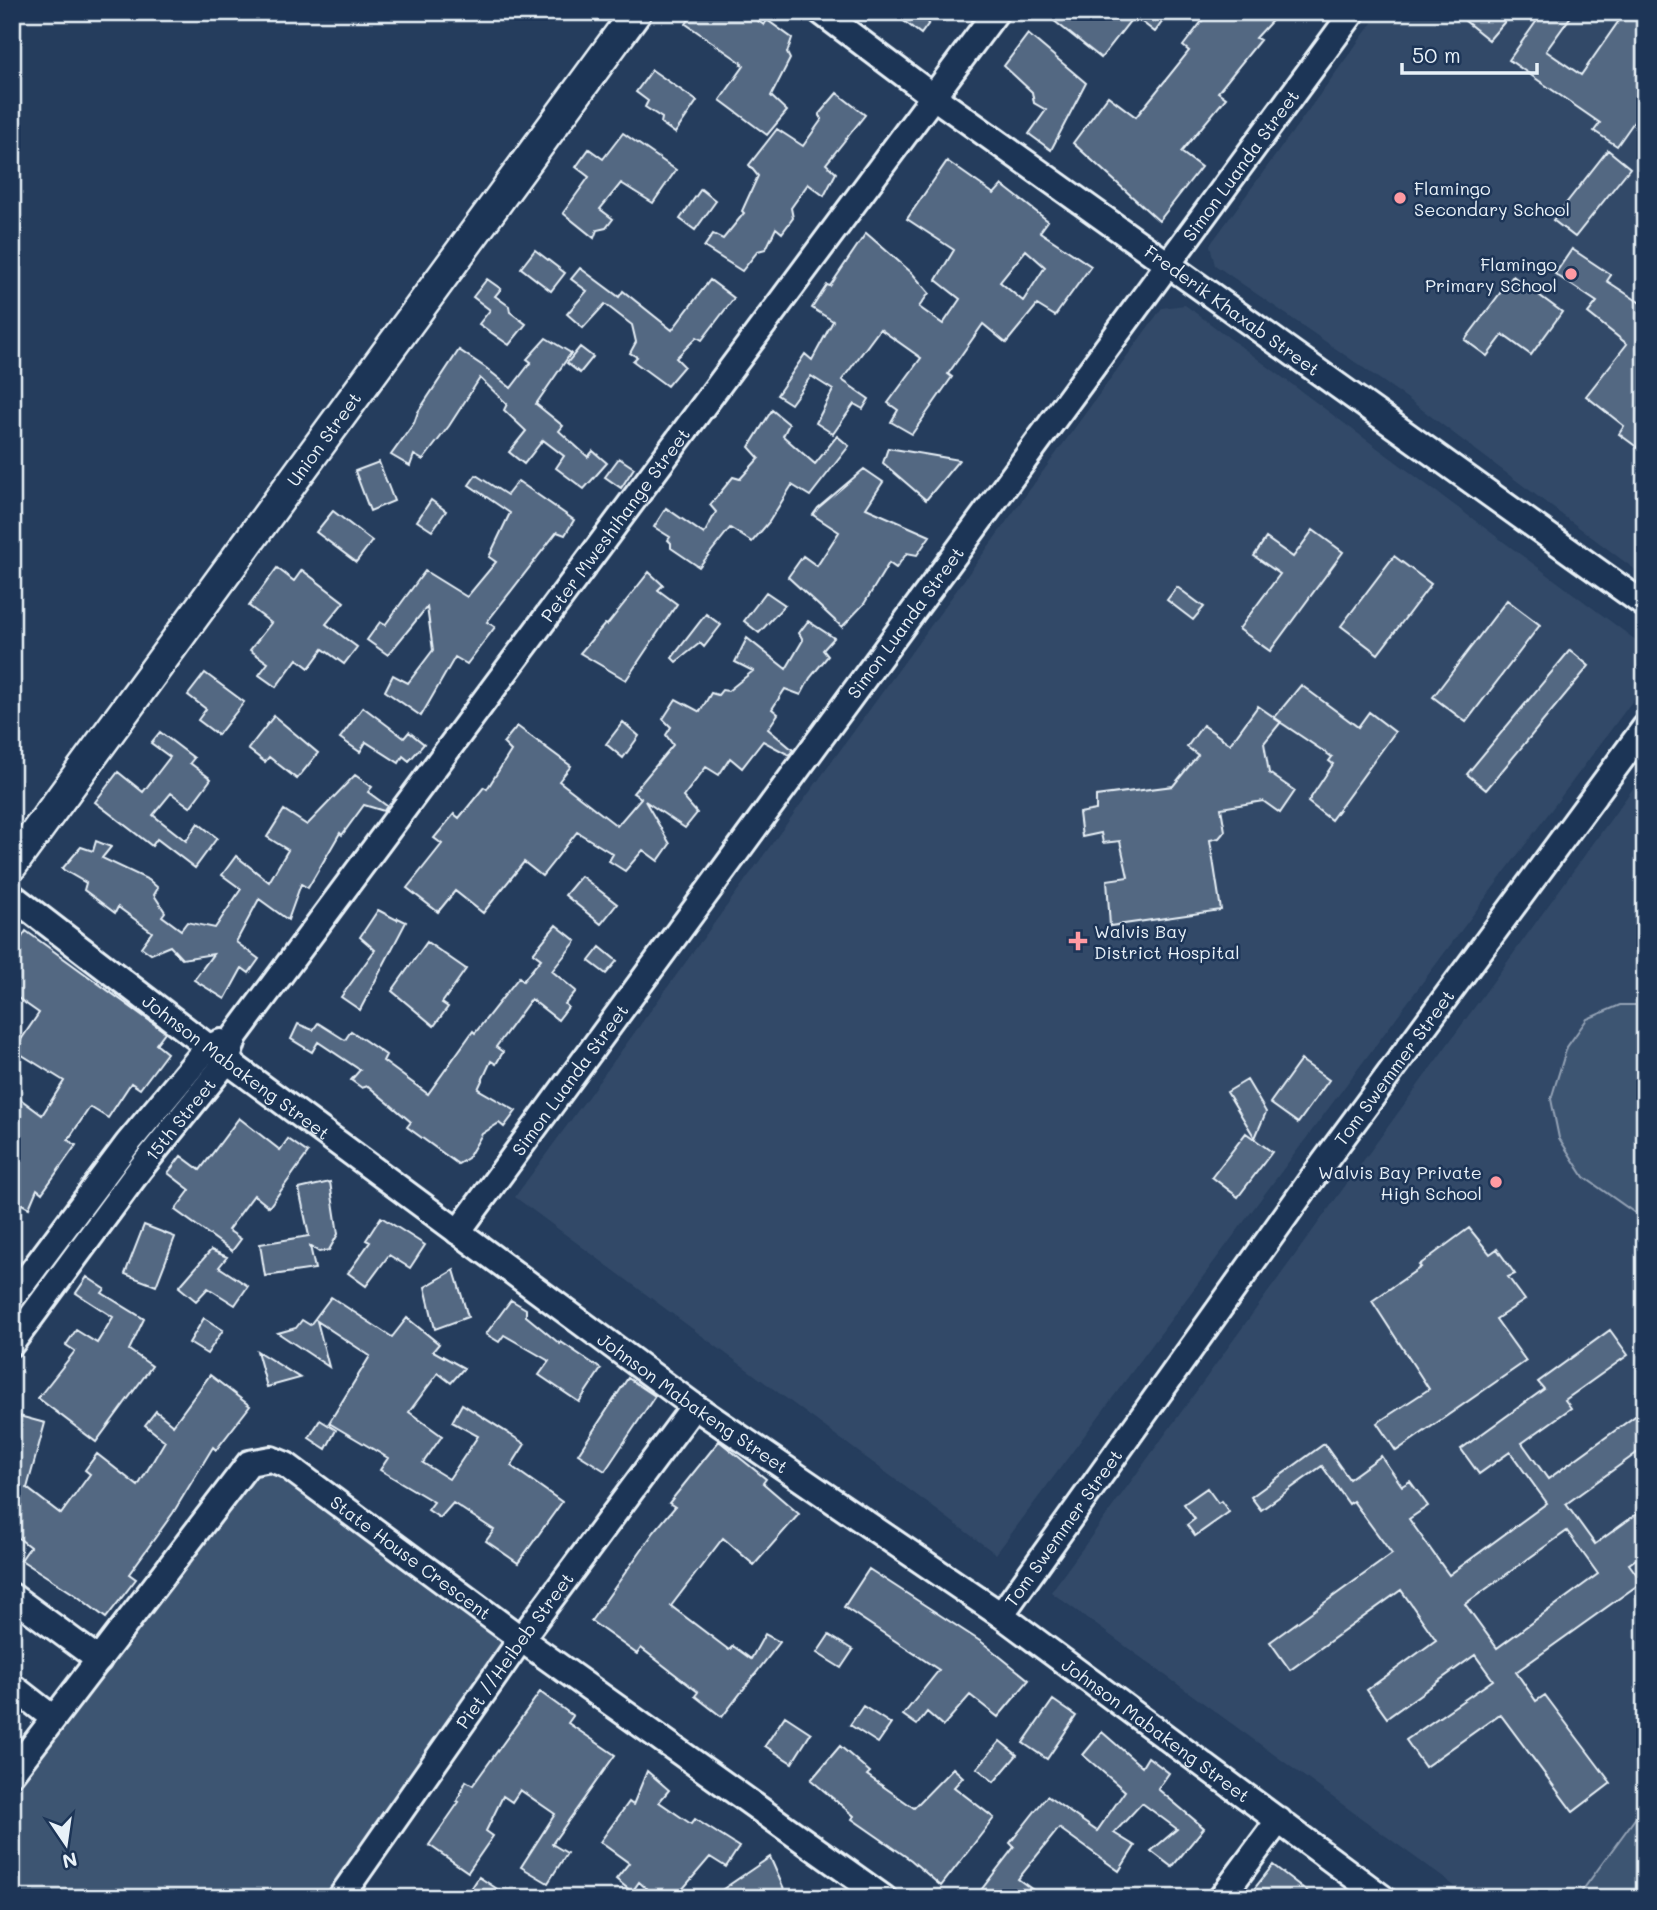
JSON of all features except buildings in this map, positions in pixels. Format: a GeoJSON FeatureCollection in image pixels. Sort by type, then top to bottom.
{"type":"FeatureCollection","features":[{"type":"Feature","properties":{"kind":"main road","name":"Union Street"},"geometry":{"type":"LineString","coordinates":[[12,865],[636,12]]}},
{"type":"Feature","properties":{"kind":"street","name":"Frederik Khaxab Street"},"geometry":{"type":"LineString","coordinates":[[821,12],[934,97],[1645,605]]}},
{"type":"Feature","properties":{"kind":"street","name":"Peter Mweshihange Street"},"geometry":{"type":"LineString","coordinates":[[235,1036],[996,12]]}},
{"type":"Feature","properties":{"kind":"street","name":"Simon Luanda Street"},"geometry":{"type":"LineString","coordinates":[[458,1232],[1353,12]]}},
{"type":"Feature","properties":{"kind":"street","name":"Tom Swemmer Street"},"geometry":{"type":"LineString","coordinates":[[1001,1615],[1311,1180],[1645,727]]}},
{"type":"Feature","properties":{"kind":"street","name":"Johnson Mabakeng Street"},"geometry":{"type":"LineString","coordinates":[[12,896],[217,1054],[694,1406],[1001,1615],[1383,1898]]}},
{"type":"Feature","properties":{"kind":"street","name":"15th Street"},"geometry":{"type":"LineString","coordinates":[[12,1298],[128,1143],[235,1036]]}},
{"type":"Feature","properties":{"kind":"street","name":"15th Street"},"geometry":{"type":"LineString","coordinates":[[12,1343],[140,1169],[217,1054]]}},
{"type":"Feature","properties":{"kind":"street","name":"Piet //Heibeb Street"},"geometry":{"type":"LineString","coordinates":[[351,1894],[521,1639],[694,1406]]}},
{"type":"Feature","properties":{"kind":"street","name":"State House Crescent"},"geometry":{"type":"LineString","coordinates":[[12,1773],[249,1463],[271,1459],[286,1465],[521,1639],[884,1898]]}},
{"type":"Feature","properties":{"kind":"street"},"geometry":{"type":"LineString","coordinates":[[12,1596],[99,1660]]}},
{"type":"Feature","properties":{"kind":"street"},"geometry":{"type":"LineString","coordinates":[[12,1686],[53,1718]]}},
{"type":"Feature","properties":{"kind":"street"},"geometry":{"type":"LineString","coordinates":[[1221,1898],[1279,1820]]}},
{"type":"Feature","properties":{"kind":"shaded area","name":"Flamingo Secondary School"},"geometry":{"type":"Polygon","coordinates":[[[1380,12],[1645,12],[1645,577],[1404,396],[1215,265],[1210,245],[1380,12]]]}},
{"type":"Feature","properties":{"kind":"shaded area","name":"Walvis Bay District Hospital"},"geometry":{"type":"Polygon","coordinates":[[[1185,305],[1645,647],[1645,684],[996,1554],[515,1197],[1162,308],[1185,305]]]}},
{"type":"Feature","properties":{"kind":"shaded area","name":"Walvis Bay Private High School"},"geometry":{"type":"Polygon","coordinates":[[[1645,772],[1645,1805],[1577,1898],[1471,1898],[1051,1592],[1645,772]]]}},
{"type":"Feature","properties":{"kind":"shaded area"},"geometry":{"type":"Polygon","coordinates":[[[1620,1005],[1645,1005],[1645,1220],[1584,1177],[1559,1138],[1551,1099],[1567,1047],[1587,1019],[1620,1005]]]}},
{"type":"Feature","properties":{"kind":"shaded area"},"geometry":{"type":"Polygon","coordinates":[[[259,1468],[284,1474],[509,1641],[329,1898],[12,1898],[12,1791],[259,1468]]]}},
{"type":"Feature","properties":{"kind":"shaded area"},"geometry":{"type":"Polygon","coordinates":[[[1645,1805],[1645,1898],[1577,1898],[1645,1805]]]}},
{"type":"Feature","properties":{"kind":"place","name":"Flamingo Secondary School"},"geometry":{"type":"Point","coordinates":[1400,198]}},
{"type":"Feature","properties":{"kind":"place","name":"Flamingo Primary School"},"geometry":{"type":"Point","coordinates":[1571,274]}},
{"type":"Feature","properties":{"kind":"place","name":"Walvis Bay District Hospital"},"geometry":{"type":"Point","coordinates":[1078,941]}},
{"type":"Feature","properties":{"kind":"place","name":"Walvis Bay Private High School"},"geometry":{"type":"Point","coordinates":[1496,1182]}}]}
